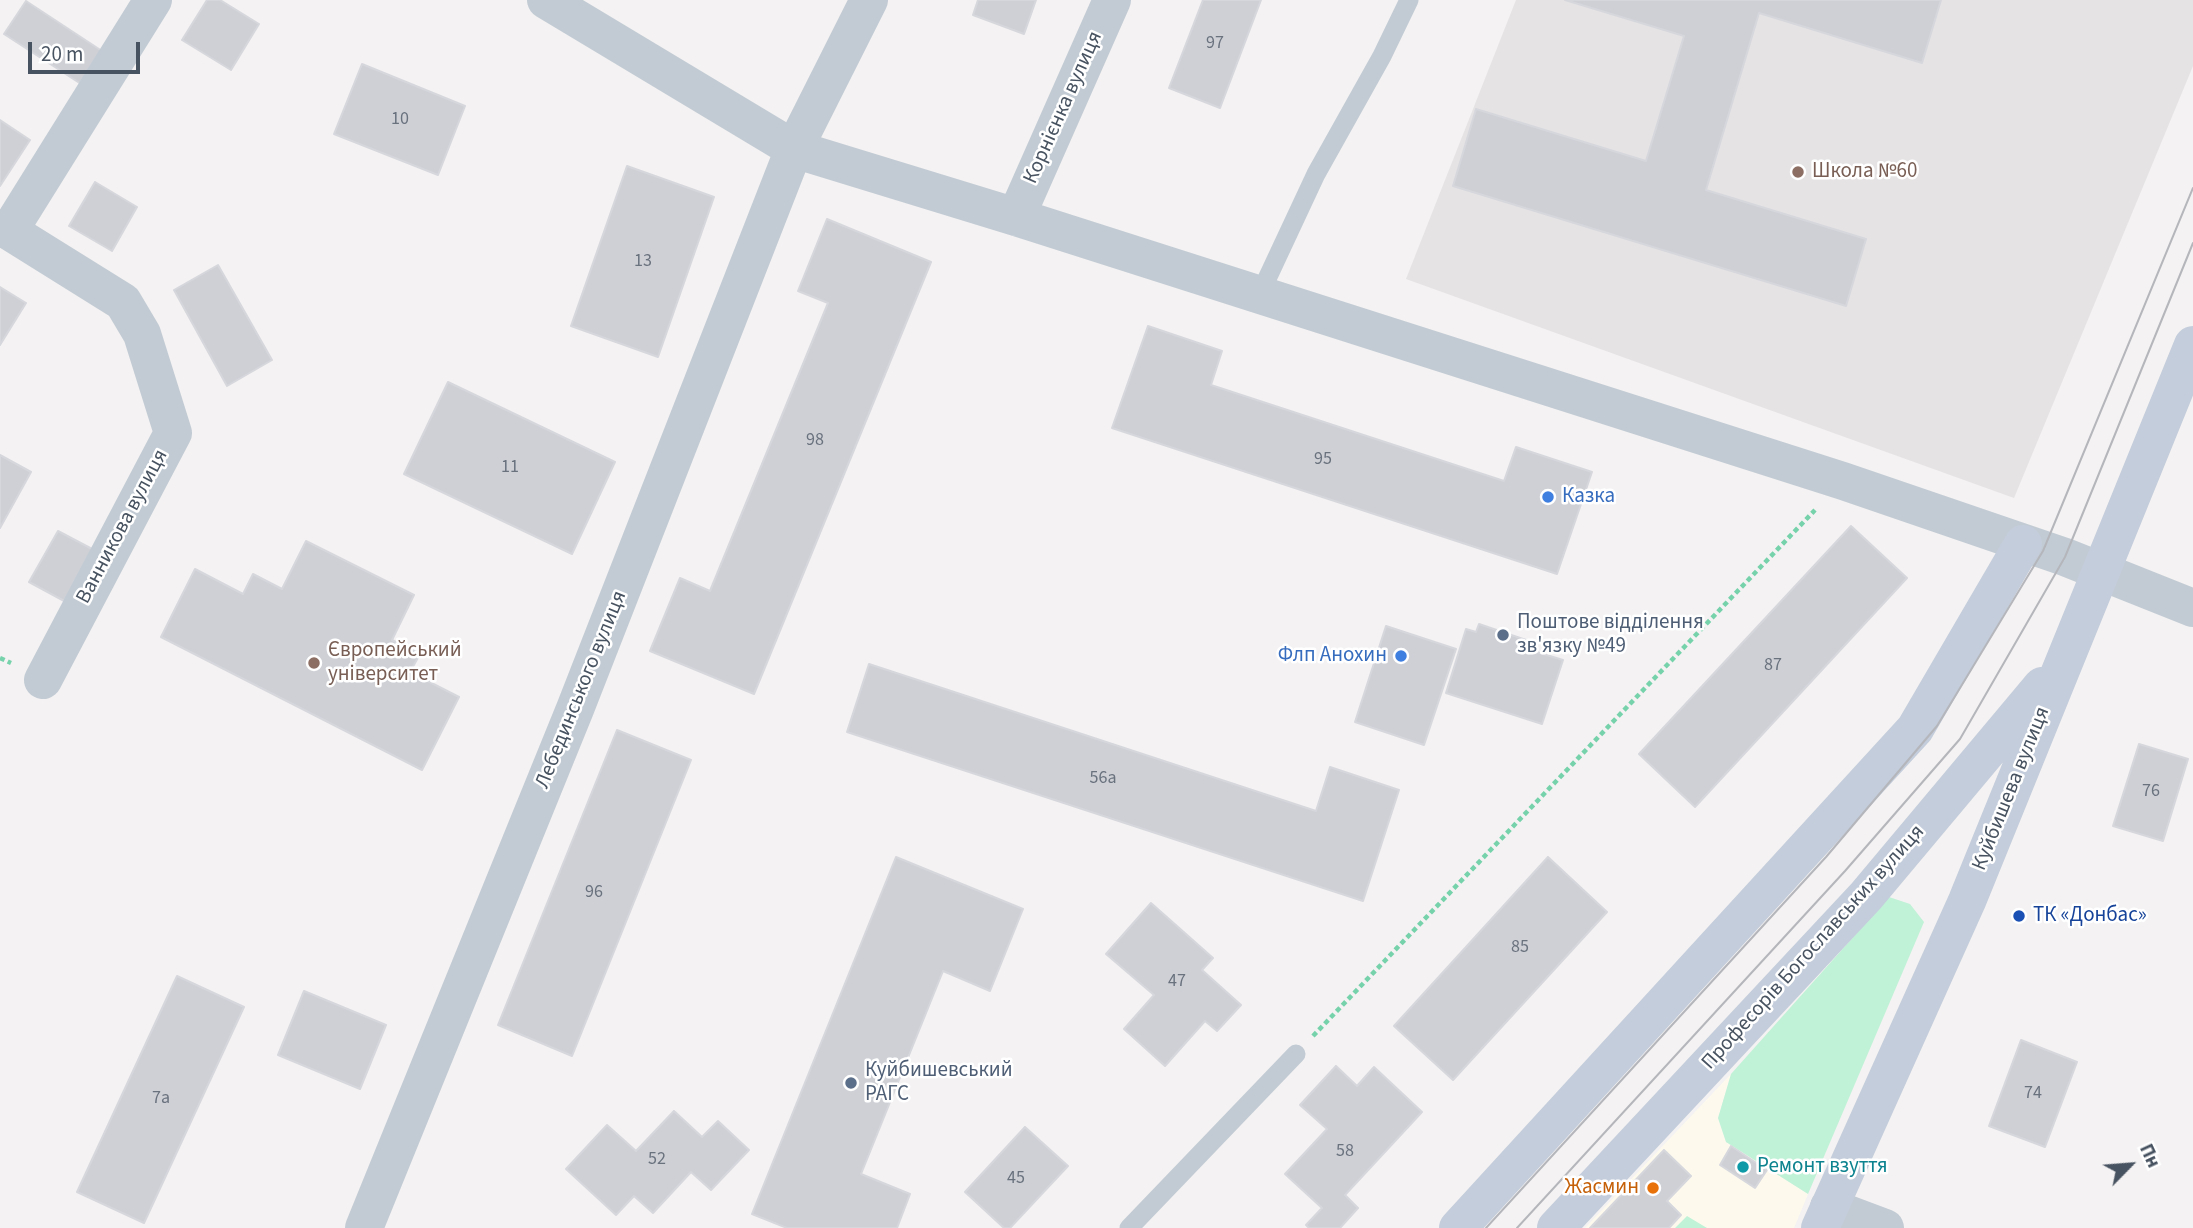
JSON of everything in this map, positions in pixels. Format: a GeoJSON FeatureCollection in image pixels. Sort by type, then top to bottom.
{"type":"FeatureCollection","features":[{"type":"Feature","properties":{"kind":"street","name":"Ванникова вулиця"},"geometry":{"type":"LineString","coordinates":[[43,680],[173,433],[142,334],[123,302],[4,229],[153,0]]}},
{"type":"Feature","properties":{"kind":"street"},"geometry":{"type":"LineString","coordinates":[[546,0],[598,14],[793,149],[1016,217],[1843,481],[2024,544],[2193,608]]}},
{"type":"Feature","properties":{"kind":"street"},"geometry":{"type":"LineString","coordinates":[[793,149],[869,0]]}},
{"type":"Feature","properties":{"kind":"street","name":"Корнієнка вулиця"},"geometry":{"type":"LineString","coordinates":[[1016,217],[1112,0]]}},
{"type":"Feature","properties":{"kind":"street","name":"Лебединського вулиця"},"geometry":{"type":"LineString","coordinates":[[364,1228],[575,709],[793,149]]}},
{"type":"Feature","properties":{"kind":"street","name":"Куйбишева вулиця"},"geometry":{"type":"LineString","coordinates":[[1825,1217],[1967,901],[2193,345]]}},
{"type":"Feature","properties":{"kind":"street"},"geometry":{"type":"LineString","coordinates":[[1458,1228],[1915,729],[2024,544]]}},
{"type":"Feature","properties":{"kind":"street","name":"Професорів Богославських вулиця"},"geometry":{"type":"LineString","coordinates":[[1556,1228],[1866,896],[2063,660]]}},
{"type":"Feature","properties":{"kind":"street"},"geometry":{"type":"LineString","coordinates":[[1825,1217],[1885,1228]]}},
{"type":"Feature","properties":{"kind":"lane"},"geometry":{"type":"LineString","coordinates":[[1259,296],[1316,174],[1382,56],[1409,0]]}},
{"type":"Feature","properties":{"kind":"lane"},"geometry":{"type":"LineString","coordinates":[[1129,1228],[1296,1054]]}},
{"type":"Feature","properties":{"kind":"path"},"geometry":{"type":"LineString","coordinates":[[1296,1054],[1843,481]]}},
{"type":"Feature","properties":{"kind":"shaded area","name":"Школа №60"},"geometry":{"type":"Polygon","coordinates":[[[1516,0],[2193,0],[2193,66],[2014,498],[1406,279],[1516,0]]]}},
{"type":"Feature","properties":{"kind":"shaded area"},"geometry":{"type":"Polygon","coordinates":[[[1731,1074],[1718,1118],[1726,1142],[1808,1194],[1794,1228],[1585,1228],[1731,1074]]]}},
{"type":"Feature","properties":{"kind":"green space"},"geometry":{"type":"Polygon","coordinates":[[[1889,897],[1910,904],[1924,922],[1808,1194],[1726,1142],[1718,1118],[1731,1074],[1889,897]]]}},
{"type":"Feature","properties":{"kind":"green space"},"geometry":{"type":"Polygon","coordinates":[[[1687,1216],[1707,1228],[1675,1228],[1687,1216]]]}},
{"type":"Feature","properties":{"kind":"building"},"geometry":{"type":"Polygon","coordinates":[[[207,0],[220,0],[259,24],[231,70],[182,40],[207,0]]]}},
{"type":"Feature","properties":{"kind":"building"},"geometry":{"type":"Polygon","coordinates":[[[978,0],[1036,0],[1024,34],[973,15],[978,0]]]}},
{"type":"Feature","properties":{"kind":"building"},"geometry":{"type":"Polygon","coordinates":[[[1203,0],[1261,0],[1220,108],[1169,88],[1203,0]]]}},
{"type":"Feature","properties":{"kind":"building"},"geometry":{"type":"Polygon","coordinates":[[[1565,0],[1941,0],[1922,63],[1759,13],[1706,190],[1866,239],[1846,306],[1453,186],[1476,109],[1646,161],[1684,36],[1565,0]]]}},
{"type":"Feature","properties":{"kind":"building"},"geometry":{"type":"Polygon","coordinates":[[[26,1],[102,51],[81,84],[4,34],[26,1]]]}},
{"type":"Feature","properties":{"kind":"building"},"geometry":{"type":"Polygon","coordinates":[[[362,64],[465,106],[438,175],[334,134],[362,64]]]}},
{"type":"Feature","properties":{"kind":"building"},"geometry":{"type":"Polygon","coordinates":[[[0,120],[30,140],[0,186],[0,120]]]}},
{"type":"Feature","properties":{"kind":"building"},"geometry":{"type":"Polygon","coordinates":[[[627,166],[714,197],[658,357],[571,326],[627,166]]]}},
{"type":"Feature","properties":{"kind":"building"},"geometry":{"type":"Polygon","coordinates":[[[95,182],[137,207],[112,251],[69,226],[95,182]]]}},
{"type":"Feature","properties":{"kind":"building"},"geometry":{"type":"Polygon","coordinates":[[[827,219],[931,262],[754,694],[650,651],[680,578],[710,591],[828,303],[798,291],[827,219]]]}},
{"type":"Feature","properties":{"kind":"building"},"geometry":{"type":"Polygon","coordinates":[[[218,265],[272,360],[227,386],[174,290],[218,265]]]}},
{"type":"Feature","properties":{"kind":"building"},"geometry":{"type":"Polygon","coordinates":[[[0,287],[26,303],[0,345],[0,287]]]}},
{"type":"Feature","properties":{"kind":"building"},"geometry":{"type":"Polygon","coordinates":[[[1148,326],[1222,351],[1211,385],[1504,481],[1516,447],[1592,472],[1557,574],[1112,428],[1148,326]]]}},
{"type":"Feature","properties":{"kind":"building"},"geometry":{"type":"Polygon","coordinates":[[[448,382],[615,462],[572,554],[404,474],[448,382]]]}},
{"type":"Feature","properties":{"kind":"building"},"geometry":{"type":"Polygon","coordinates":[[[0,455],[31,472],[0,528],[0,455]]]}},
{"type":"Feature","properties":{"kind":"building"},"geometry":{"type":"Polygon","coordinates":[[[1851,526],[1907,578],[1695,807],[1639,754],[1851,526]]]}},
{"type":"Feature","properties":{"kind":"building"},"geometry":{"type":"Polygon","coordinates":[[[58,531],[94,550],[66,602],[29,582],[58,531]]]}},
{"type":"Feature","properties":{"kind":"building","name":"Європейський університет"},"geometry":{"type":"Polygon","coordinates":[[[306,541],[414,595],[392,640],[420,654],[410,672],[459,697],[422,770],[161,637],[195,569],[243,594],[253,574],[282,589],[306,541]]]}},
{"type":"Feature","properties":{"kind":"building"},"geometry":{"type":"Polygon","coordinates":[[[1479,624],[1529,641],[1527,649],[1563,660],[1542,724],[1446,693],[1466,629],[1476,632],[1479,624]]]}},
{"type":"Feature","properties":{"kind":"building"},"geometry":{"type":"Polygon","coordinates":[[[1386,626],[1456,649],[1424,745],[1355,722],[1386,626]]]}},
{"type":"Feature","properties":{"kind":"building"},"geometry":{"type":"Polygon","coordinates":[[[869,664],[1316,811],[1330,767],[1399,790],[1363,901],[847,732],[869,664]]]}},
{"type":"Feature","properties":{"kind":"building"},"geometry":{"type":"Polygon","coordinates":[[[617,730],[691,760],[572,1056],[498,1025],[617,730]]]}},
{"type":"Feature","properties":{"kind":"building"},"geometry":{"type":"Polygon","coordinates":[[[2139,744],[2188,759],[2163,841],[2113,826],[2139,744]]]}},
{"type":"Feature","properties":{"kind":"building","name":"Куйбишевський РАГС"},"geometry":{"type":"Polygon","coordinates":[[[896,857],[1023,909],[990,991],[943,971],[861,1174],[910,1194],[897,1228],[787,1228],[752,1214],[896,857]]]}},
{"type":"Feature","properties":{"kind":"building"},"geometry":{"type":"Polygon","coordinates":[[[1548,857],[1607,912],[1453,1080],[1394,1026],[1548,857]]]}},
{"type":"Feature","properties":{"kind":"building"},"geometry":{"type":"Polygon","coordinates":[[[1151,903],[1213,958],[1202,970],[1241,1005],[1217,1031],[1205,1021],[1165,1066],[1124,1029],[1154,995],[1106,954],[1151,903]]]}},
{"type":"Feature","properties":{"kind":"building"},"geometry":{"type":"Polygon","coordinates":[[[177,976],[244,1007],[144,1223],[77,1192],[177,976]]]}},
{"type":"Feature","properties":{"kind":"building"},"geometry":{"type":"Polygon","coordinates":[[[304,991],[386,1025],[360,1089],[278,1055],[304,991]]]}},
{"type":"Feature","properties":{"kind":"building"},"geometry":{"type":"Polygon","coordinates":[[[2021,1040],[2077,1062],[2045,1147],[1989,1126],[2021,1040]]]}},
{"type":"Feature","properties":{"kind":"building"},"geometry":{"type":"Polygon","coordinates":[[[1336,1066],[1357,1086],[1374,1067],[1422,1112],[1345,1195],[1358,1208],[1340,1228],[1309,1228],[1306,1225],[1322,1208],[1285,1174],[1327,1129],[1300,1105],[1336,1066]]]}},
{"type":"Feature","properties":{"kind":"building"},"geometry":{"type":"Polygon","coordinates":[[[674,1111],[702,1137],[718,1121],[749,1150],[711,1190],[691,1172],[653,1213],[634,1196],[616,1215],[566,1169],[607,1125],[636,1151],[674,1111]]]}},
{"type":"Feature","properties":{"kind":"building"},"geometry":{"type":"Polygon","coordinates":[[[1025,1127],[1068,1166],[1010,1228],[1004,1228],[965,1192],[1025,1127]]]}},
{"type":"Feature","properties":{"kind":"building","name":"Ремонт взуття"},"geometry":{"type":"Polygon","coordinates":[[[1731,1146],[1767,1170],[1755,1188],[1720,1165],[1731,1146]]]}},
{"type":"Feature","properties":{"kind":"building","name":"Жасмин"},"geometry":{"type":"Polygon","coordinates":[[[1664,1150],[1691,1176],[1667,1201],[1681,1215],[1669,1228],[1590,1228],[1664,1150]]]}},
{"type":"Feature","properties":{"kind":"tram line"},"geometry":{"type":"LineString","coordinates":[[1486,1228],[1826,857],[1937,726],[2043,551],[2193,188]]}},
{"type":"Feature","properties":{"kind":"tram line"},"geometry":{"type":"LineString","coordinates":[[1517,1228],[1845,871],[1960,739],[2065,557],[2193,243]]}},
{"type":"Feature","properties":{"kind":"place","name":"Школа №60"},"geometry":{"type":"Point","coordinates":[1798,172]}},
{"type":"Feature","properties":{"kind":"place","name":"Казка"},"geometry":{"type":"Point","coordinates":[1548,497]}},
{"type":"Feature","properties":{"kind":"place","name":"Поштове відділення зв'язку №49"},"geometry":{"type":"Point","coordinates":[1503,635]}},
{"type":"Feature","properties":{"kind":"place","name":"Флп Анохин"},"geometry":{"type":"Point","coordinates":[1401,656]}},
{"type":"Feature","properties":{"kind":"place","name":"Європейський університет"},"geometry":{"type":"Point","coordinates":[314,663]}},
{"type":"Feature","properties":{"kind":"place","name":"ТК «Донбас»"},"geometry":{"type":"Point","coordinates":[2019,916]}},
{"type":"Feature","properties":{"kind":"place","name":"Куйбишевський РАГС"},"geometry":{"type":"Point","coordinates":[851,1083]}},
{"type":"Feature","properties":{"kind":"place","name":"Ремонт взуття"},"geometry":{"type":"Point","coordinates":[1743,1167]}},
{"type":"Feature","properties":{"kind":"place","name":"Жасмин"},"geometry":{"type":"Point","coordinates":[1653,1188]}}]}
